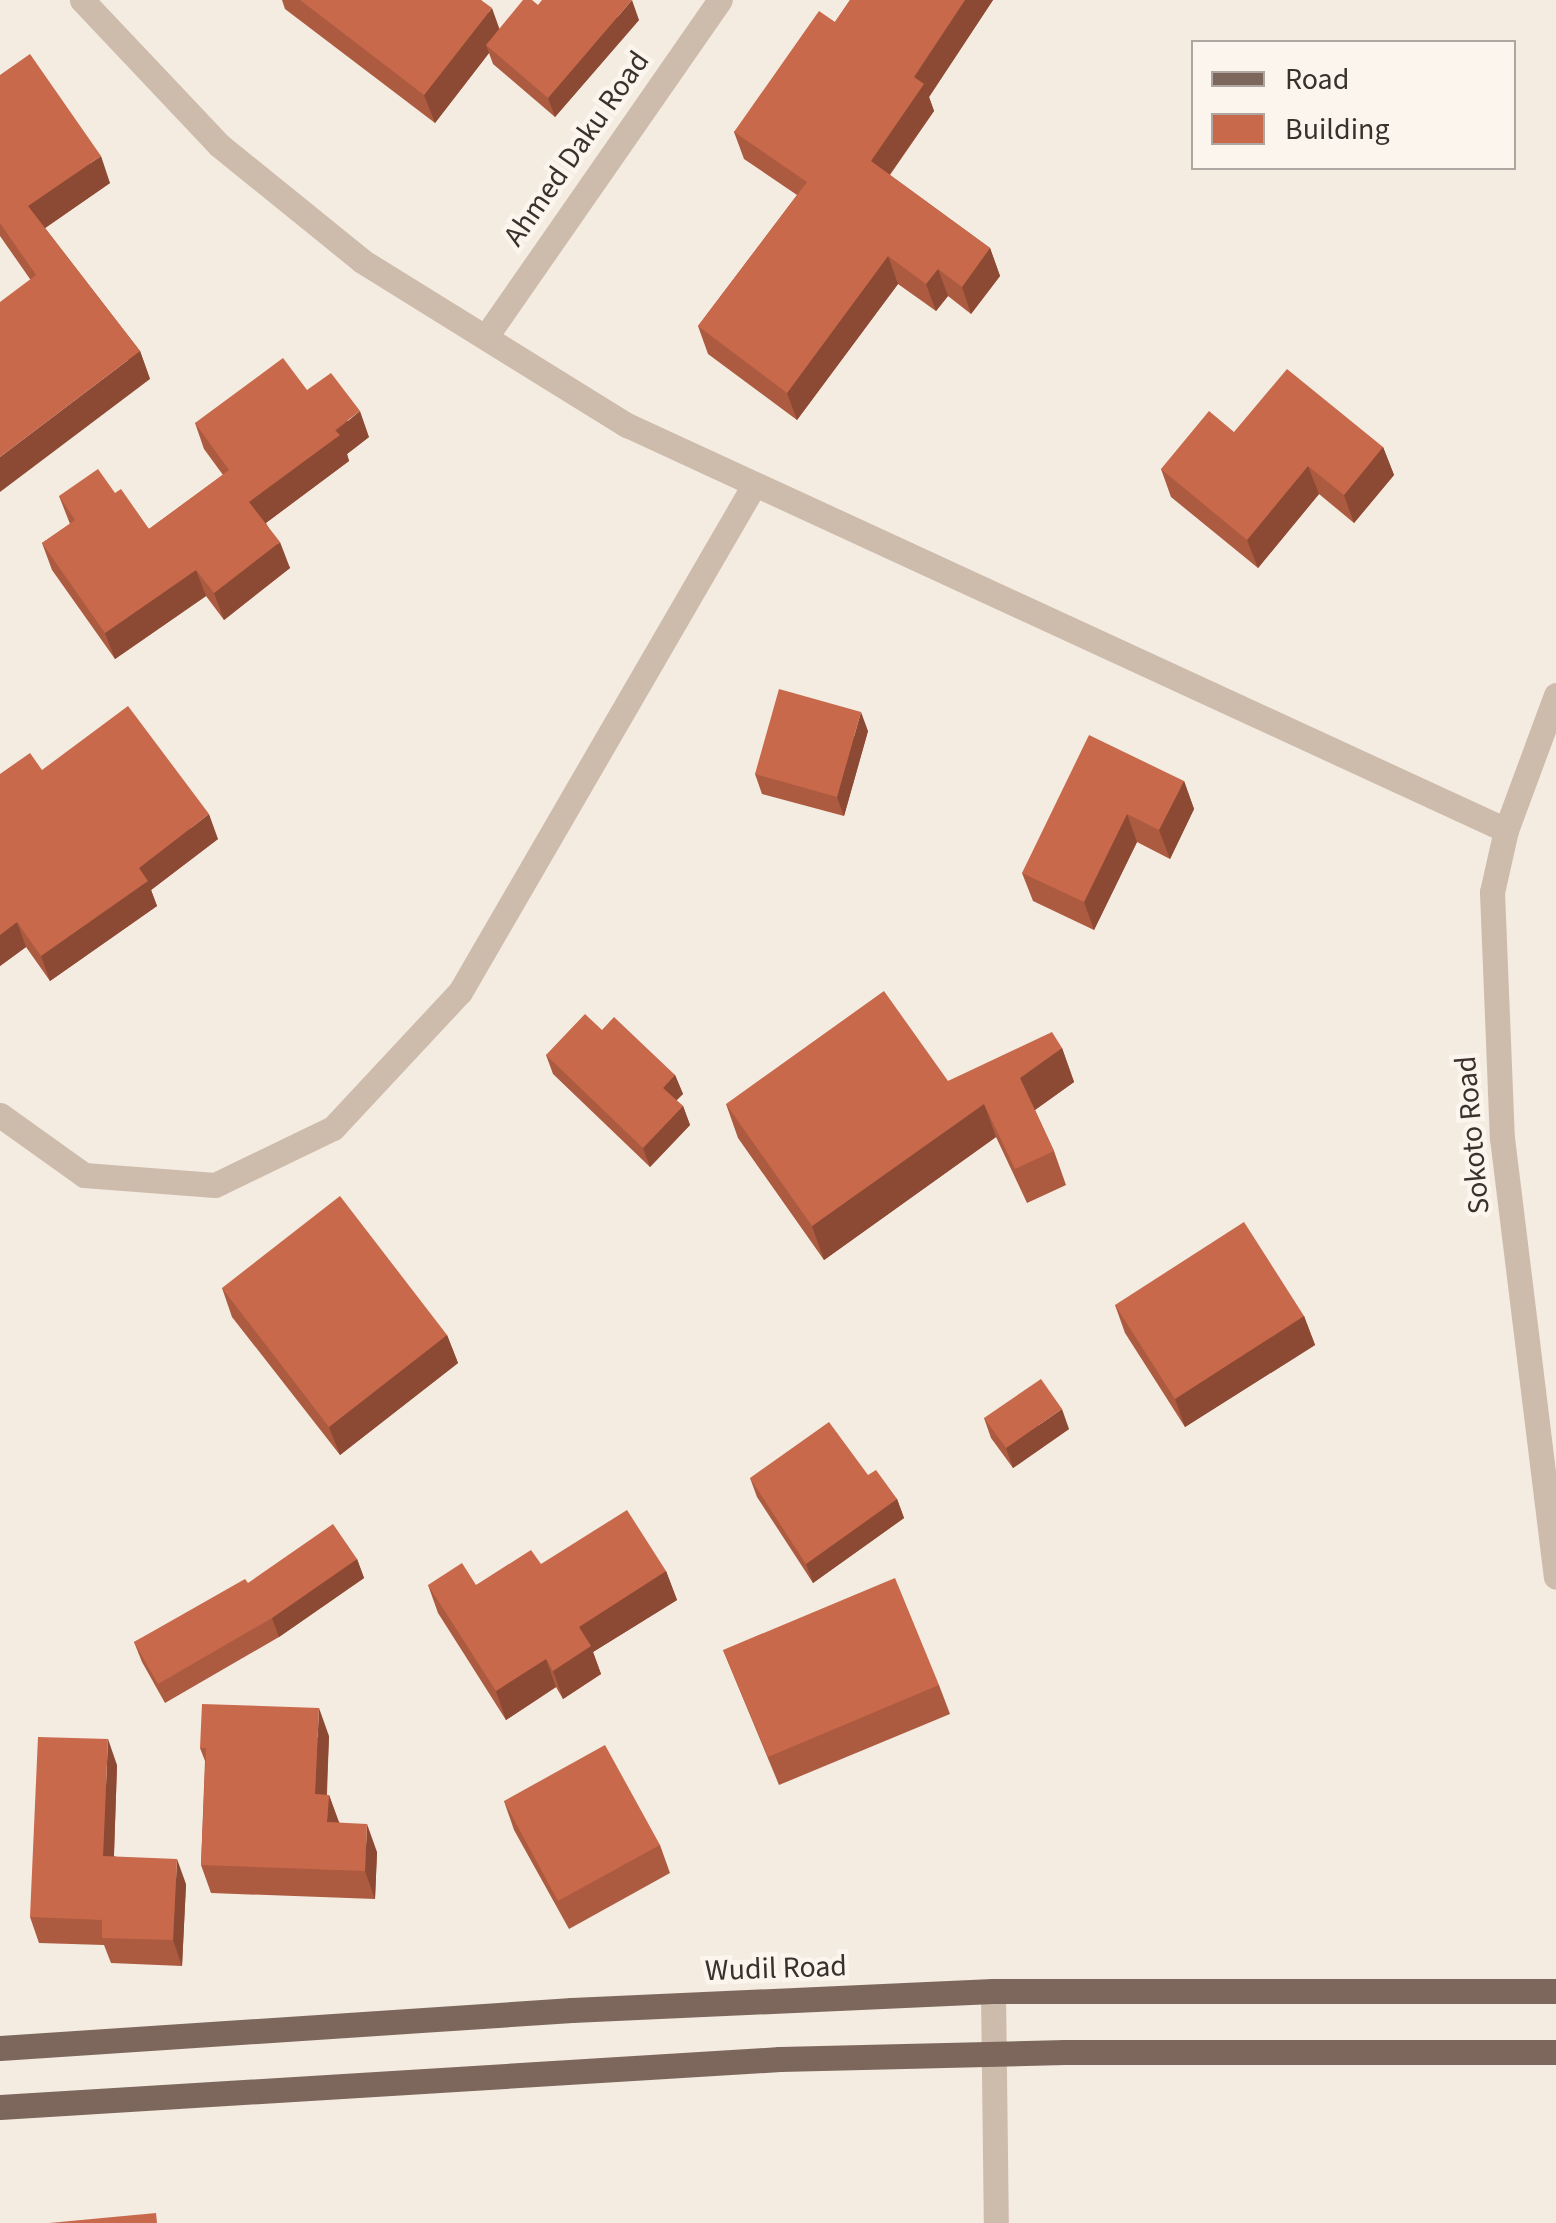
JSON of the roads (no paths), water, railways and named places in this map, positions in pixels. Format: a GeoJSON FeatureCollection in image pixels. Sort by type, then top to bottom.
{"type":"FeatureCollection","features":[{"type":"Feature","properties":{"kind":"main road","name":"Wudil Road"},"geometry":{"type":"LineString","coordinates":[[0,2048],[572,2010],[993,1991],[1556,1990]]}},
{"type":"Feature","properties":{"kind":"main road"},"geometry":{"type":"LineString","coordinates":[[0,2106],[761,2060],[996,2054],[1556,2052]]}},
{"type":"Feature","properties":{"kind":"street"},"geometry":{"type":"LineString","coordinates":[[82,0],[219,145],[362,261],[627,425],[1506,830]]}},
{"type":"Feature","properties":{"kind":"street","name":"Ahmed Daku Road"},"geometry":{"type":"LineString","coordinates":[[487,335],[720,0]]}},
{"type":"Feature","properties":{"kind":"street"},"geometry":{"type":"LineString","coordinates":[[0,1115],[84,1175],[215,1185],[333,1128],[460,992],[754,485]]}},
{"type":"Feature","properties":{"kind":"street","name":"Sokoto Road"},"geometry":{"type":"LineString","coordinates":[[1556,695],[1506,830],[1492,892],[1502,1138],[1556,1578]]}},
{"type":"Feature","properties":{"kind":"street"},"geometry":{"type":"LineString","coordinates":[[993,1991],[996,2223]]}}]}
